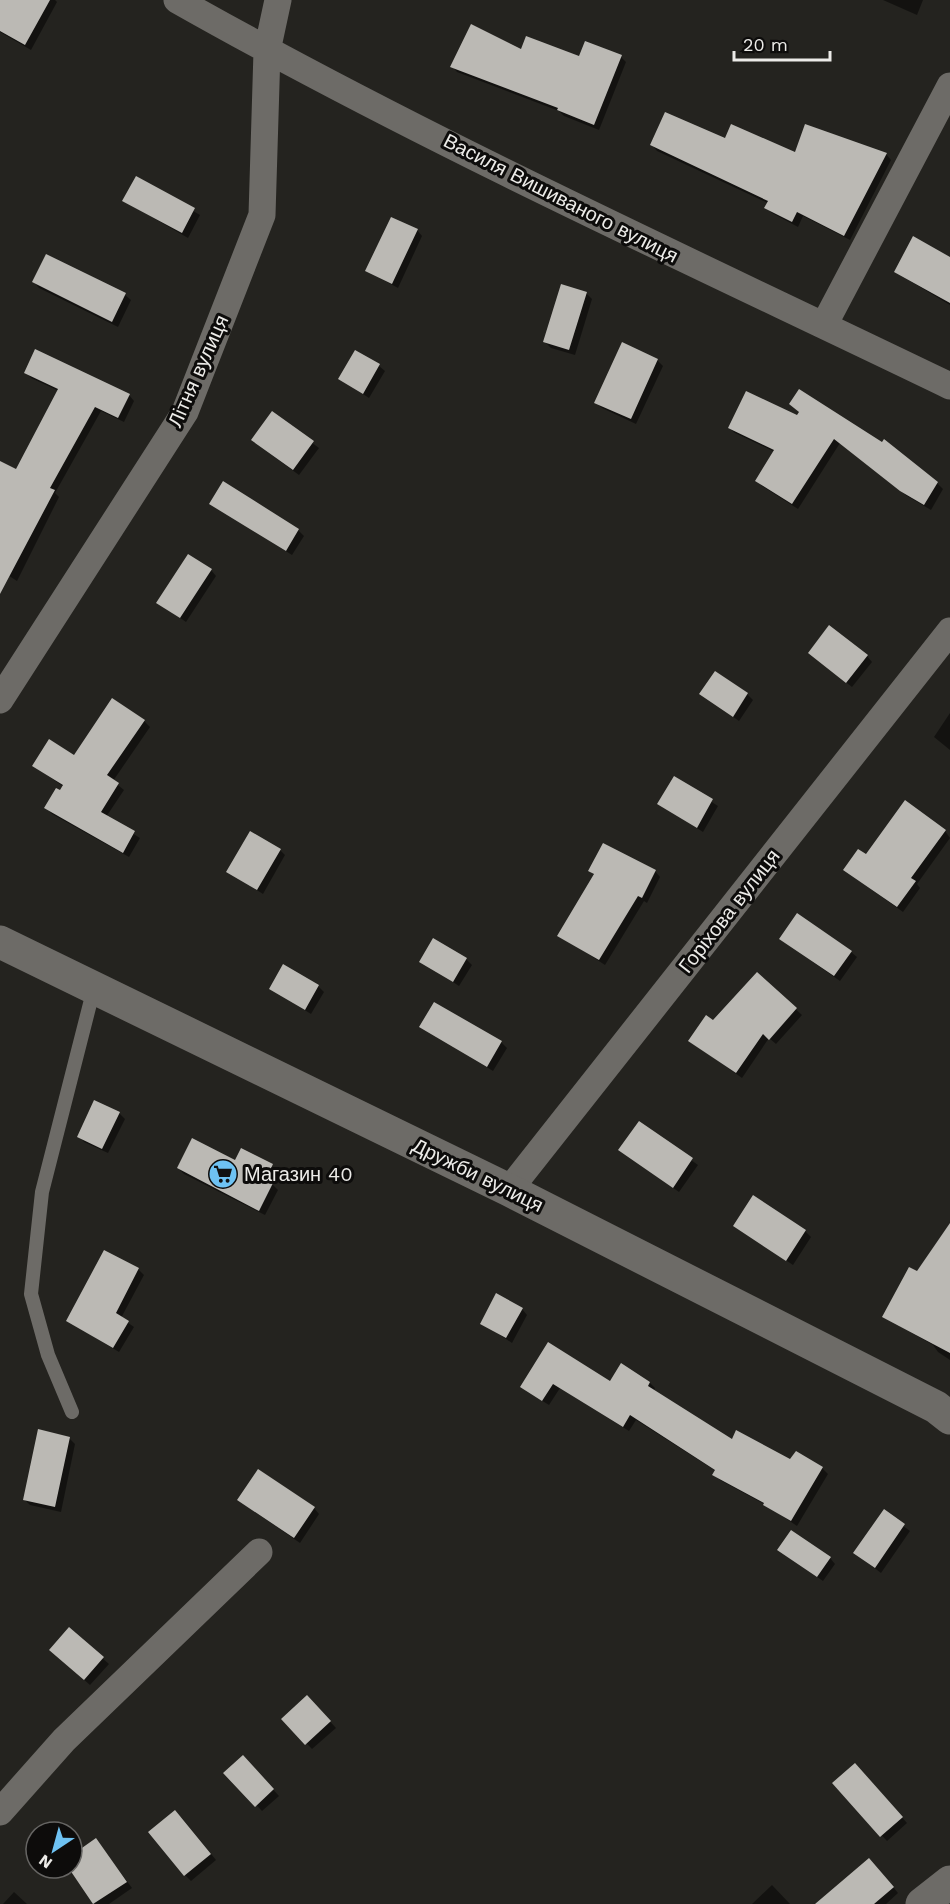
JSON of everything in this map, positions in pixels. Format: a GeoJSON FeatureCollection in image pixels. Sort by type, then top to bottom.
{"type":"FeatureCollection","features":[{"type":"Feature","properties":{"kind":"street","name":"Василя Вишиваного вулиця"},"geometry":{"type":"LineString","coordinates":[[177,0],[267,51],[670,253],[950,386]]}},
{"type":"Feature","properties":{"kind":"street","name":"Літня вулиця"},"geometry":{"type":"LineString","coordinates":[[0,700],[185,412],[262,215],[267,51],[278,0]]}},
{"type":"Feature","properties":{"kind":"street"},"geometry":{"type":"LineString","coordinates":[[824,325],[950,86]]}},
{"type":"Feature","properties":{"kind":"street","name":"Горіхова вулиця"},"geometry":{"type":"LineString","coordinates":[[509,1190],[950,631]]}},
{"type":"Feature","properties":{"kind":"street","name":"Дружби вулиця"},"geometry":{"type":"LineString","coordinates":[[0,942],[509,1190],[936,1407],[950,1418]]}},
{"type":"Feature","properties":{"kind":"street"},"geometry":{"type":"LineString","coordinates":[[0,1812],[64,1740],[259,1552]]}},
{"type":"Feature","properties":{"kind":"street"},"geometry":{"type":"LineString","coordinates":[[922,1904],[950,1882]]}},
{"type":"Feature","properties":{"kind":"lane"},"geometry":{"type":"LineString","coordinates":[[72,1412],[48,1355],[31,1294],[42,1192],[94,986]]}},
{"type":"Feature","properties":{"kind":"building"},"geometry":{"type":"Polygon","coordinates":[[[0,0],[50,0],[25,45],[0,31],[0,0]]]}},
{"type":"Feature","properties":{"kind":"building"},"geometry":{"type":"Polygon","coordinates":[[[471,24],[521,49],[526,36],[579,56],[585,41],[622,55],[594,125],[557,110],[558,108],[450,67],[471,24]]]}},
{"type":"Feature","properties":{"kind":"building"},"geometry":{"type":"Polygon","coordinates":[[[665,112],[725,138],[731,124],[795,152],[805,124],[887,153],[844,236],[797,212],[792,222],[764,208],[768,201],[650,145],[665,112]]]}},
{"type":"Feature","properties":{"kind":"building"},"geometry":{"type":"Polygon","coordinates":[[[136,176],[195,208],[182,233],[122,201],[136,176]]]}},
{"type":"Feature","properties":{"kind":"building"},"geometry":{"type":"Polygon","coordinates":[[[391,217],[418,229],[392,284],[365,271],[391,217]]]}},
{"type":"Feature","properties":{"kind":"building"},"geometry":{"type":"Polygon","coordinates":[[[913,236],[950,257],[950,303],[894,272],[913,236]]]}},
{"type":"Feature","properties":{"kind":"building"},"geometry":{"type":"Polygon","coordinates":[[[46,254],[126,293],[112,322],[32,282],[46,254]]]}},
{"type":"Feature","properties":{"kind":"building"},"geometry":{"type":"Polygon","coordinates":[[[561,284],[587,292],[569,350],[543,342],[561,284]]]}},
{"type":"Feature","properties":{"kind":"building"},"geometry":{"type":"Polygon","coordinates":[[[622,342],[658,359],[631,419],[594,403],[622,342]]]}},
{"type":"Feature","properties":{"kind":"building"},"geometry":{"type":"Polygon","coordinates":[[[35,349],[130,394],[118,418],[95,407],[50,488],[55,490],[0,594],[0,461],[16,469],[58,389],[24,373],[35,349]]]}},
{"type":"Feature","properties":{"kind":"building"},"geometry":{"type":"Polygon","coordinates":[[[355,350],[380,364],[363,394],[338,379],[355,350]]]}},
{"type":"Feature","properties":{"kind":"building"},"geometry":{"type":"Polygon","coordinates":[[[799,389],[882,442],[884,439],[938,482],[924,505],[900,491],[834,439],[792,504],[755,481],[774,450],[728,428],[746,391],[797,415],[799,412],[789,404],[799,389]]]}},
{"type":"Feature","properties":{"kind":"building"},"geometry":{"type":"Polygon","coordinates":[[[272,411],[314,441],[293,470],[251,440],[272,411]]]}},
{"type":"Feature","properties":{"kind":"building"},"geometry":{"type":"Polygon","coordinates":[[[223,481],[299,529],[286,551],[209,504],[223,481]]]}},
{"type":"Feature","properties":{"kind":"building"},"geometry":{"type":"Polygon","coordinates":[[[188,554],[212,569],[180,618],[156,603],[188,554]]]}},
{"type":"Feature","properties":{"kind":"building"},"geometry":{"type":"Polygon","coordinates":[[[829,625],[868,655],[846,683],[808,653],[829,625]]]}},
{"type":"Feature","properties":{"kind":"building"},"geometry":{"type":"Polygon","coordinates":[[[715,671],[748,693],[733,717],[699,694],[715,671]]]}},
{"type":"Feature","properties":{"kind":"building"},"geometry":{"type":"Polygon","coordinates":[[[112,698],[145,720],[107,775],[119,783],[101,812],[135,831],[123,853],[44,808],[56,788],[60,790],[63,785],[32,766],[49,739],[74,755],[112,698]]]}},
{"type":"Feature","properties":{"kind":"building"},"geometry":{"type":"Polygon","coordinates":[[[674,776],[713,799],[697,828],[657,804],[674,776]]]}},
{"type":"Feature","properties":{"kind":"building"},"geometry":{"type":"Polygon","coordinates":[[[905,800],[946,830],[911,878],[916,881],[897,907],[843,870],[858,849],[866,854],[905,800]]]}},
{"type":"Feature","properties":{"kind":"building"},"geometry":{"type":"Polygon","coordinates":[[[250,831],[281,849],[257,890],[226,872],[250,831]]]}},
{"type":"Feature","properties":{"kind":"building"},"geometry":{"type":"Polygon","coordinates":[[[603,843],[656,870],[642,898],[638,896],[599,960],[557,936],[594,874],[588,871],[603,843]]]}},
{"type":"Feature","properties":{"kind":"building"},"geometry":{"type":"Polygon","coordinates":[[[797,913],[852,951],[834,976],[779,939],[797,913]]]}},
{"type":"Feature","properties":{"kind":"building"},"geometry":{"type":"Polygon","coordinates":[[[433,938],[467,958],[453,982],[419,962],[433,938]]]}},
{"type":"Feature","properties":{"kind":"building"},"geometry":{"type":"Polygon","coordinates":[[[283,964],[319,985],[305,1010],[269,989],[283,964]]]}},
{"type":"Feature","properties":{"kind":"building"},"geometry":{"type":"Polygon","coordinates":[[[757,972],[797,1008],[769,1040],[763,1034],[736,1073],[688,1041],[706,1015],[713,1020],[757,972]]]}},
{"type":"Feature","properties":{"kind":"building"},"geometry":{"type":"Polygon","coordinates":[[[434,1002],[502,1041],[487,1067],[419,1027],[434,1002]]]}},
{"type":"Feature","properties":{"kind":"building"},"geometry":{"type":"Polygon","coordinates":[[[94,1100],[120,1112],[102,1149],[77,1137],[94,1100]]]}},
{"type":"Feature","properties":{"kind":"building"},"geometry":{"type":"Polygon","coordinates":[[[639,1121],[693,1158],[673,1188],[618,1150],[639,1121]]]}},
{"type":"Feature","properties":{"kind":"building"},"geometry":{"type":"Polygon","coordinates":[[[192,1138],[235,1160],[241,1148],[273,1164],[266,1179],[273,1183],[259,1211],[177,1168],[192,1138]]]}},
{"type":"Feature","properties":{"kind":"building"},"geometry":{"type":"Polygon","coordinates":[[[753,1195],[806,1230],[786,1261],[733,1226],[753,1195]]]}},
{"type":"Feature","properties":{"kind":"building"},"geometry":{"type":"Polygon","coordinates":[[[950,1223],[950,1353],[882,1317],[909,1267],[917,1271],[950,1223]]]}},
{"type":"Feature","properties":{"kind":"building"},"geometry":{"type":"Polygon","coordinates":[[[104,1250],[139,1268],[116,1313],[129,1321],[113,1348],[66,1321],[104,1250]]]}},
{"type":"Feature","properties":{"kind":"building"},"geometry":{"type":"Polygon","coordinates":[[[496,1293],[523,1308],[506,1338],[480,1324],[496,1293]]]}},
{"type":"Feature","properties":{"kind":"building"},"geometry":{"type":"Polygon","coordinates":[[[548,1342],[610,1381],[621,1363],[650,1382],[648,1386],[732,1439],[736,1430],[790,1459],[796,1451],[823,1467],[791,1521],[763,1505],[764,1503],[712,1475],[715,1470],[630,1415],[623,1427],[553,1384],[542,1401],[520,1387],[548,1342]]]}},
{"type":"Feature","properties":{"kind":"building"},"geometry":{"type":"Polygon","coordinates":[[[38,1429],[70,1437],[55,1507],[23,1500],[38,1429]]]}},
{"type":"Feature","properties":{"kind":"building"},"geometry":{"type":"Polygon","coordinates":[[[258,1469],[315,1507],[294,1538],[237,1500],[258,1469]]]}},
{"type":"Feature","properties":{"kind":"building"},"geometry":{"type":"Polygon","coordinates":[[[884,1509],[905,1524],[875,1568],[853,1553],[884,1509]]]}},
{"type":"Feature","properties":{"kind":"building"},"geometry":{"type":"Polygon","coordinates":[[[791,1530],[831,1557],[817,1577],[777,1550],[791,1530]]]}},
{"type":"Feature","properties":{"kind":"building"},"geometry":{"type":"Polygon","coordinates":[[[69,1627],[104,1657],[84,1680],[49,1650],[69,1627]]]}},
{"type":"Feature","properties":{"kind":"building"},"geometry":{"type":"Polygon","coordinates":[[[307,1695],[331,1721],[305,1745],[281,1719],[307,1695]]]}},
{"type":"Feature","properties":{"kind":"building"},"geometry":{"type":"Polygon","coordinates":[[[243,1755],[274,1789],[255,1807],[223,1773],[243,1755]]]}},
{"type":"Feature","properties":{"kind":"building"},"geometry":{"type":"Polygon","coordinates":[[[855,1763],[903,1817],[880,1837],[832,1783],[855,1763]]]}},
{"type":"Feature","properties":{"kind":"building"},"geometry":{"type":"Polygon","coordinates":[[[175,1810],[211,1854],[184,1876],[148,1832],[175,1810]]]}},
{"type":"Feature","properties":{"kind":"building"},"geometry":{"type":"Polygon","coordinates":[[[96,1838],[127,1882],[93,1904],[77,1880],[84,1880],[84,1846],[96,1838]]]}},
{"type":"Feature","properties":{"kind":"building"},"geometry":{"type":"Polygon","coordinates":[[[869,1858],[894,1887],[874,1904],[815,1904],[869,1858]]]}},
{"type":"Feature","properties":{"kind":"place","name":"Магазин 40"},"geometry":{"type":"Point","coordinates":[223,1174]}}]}
